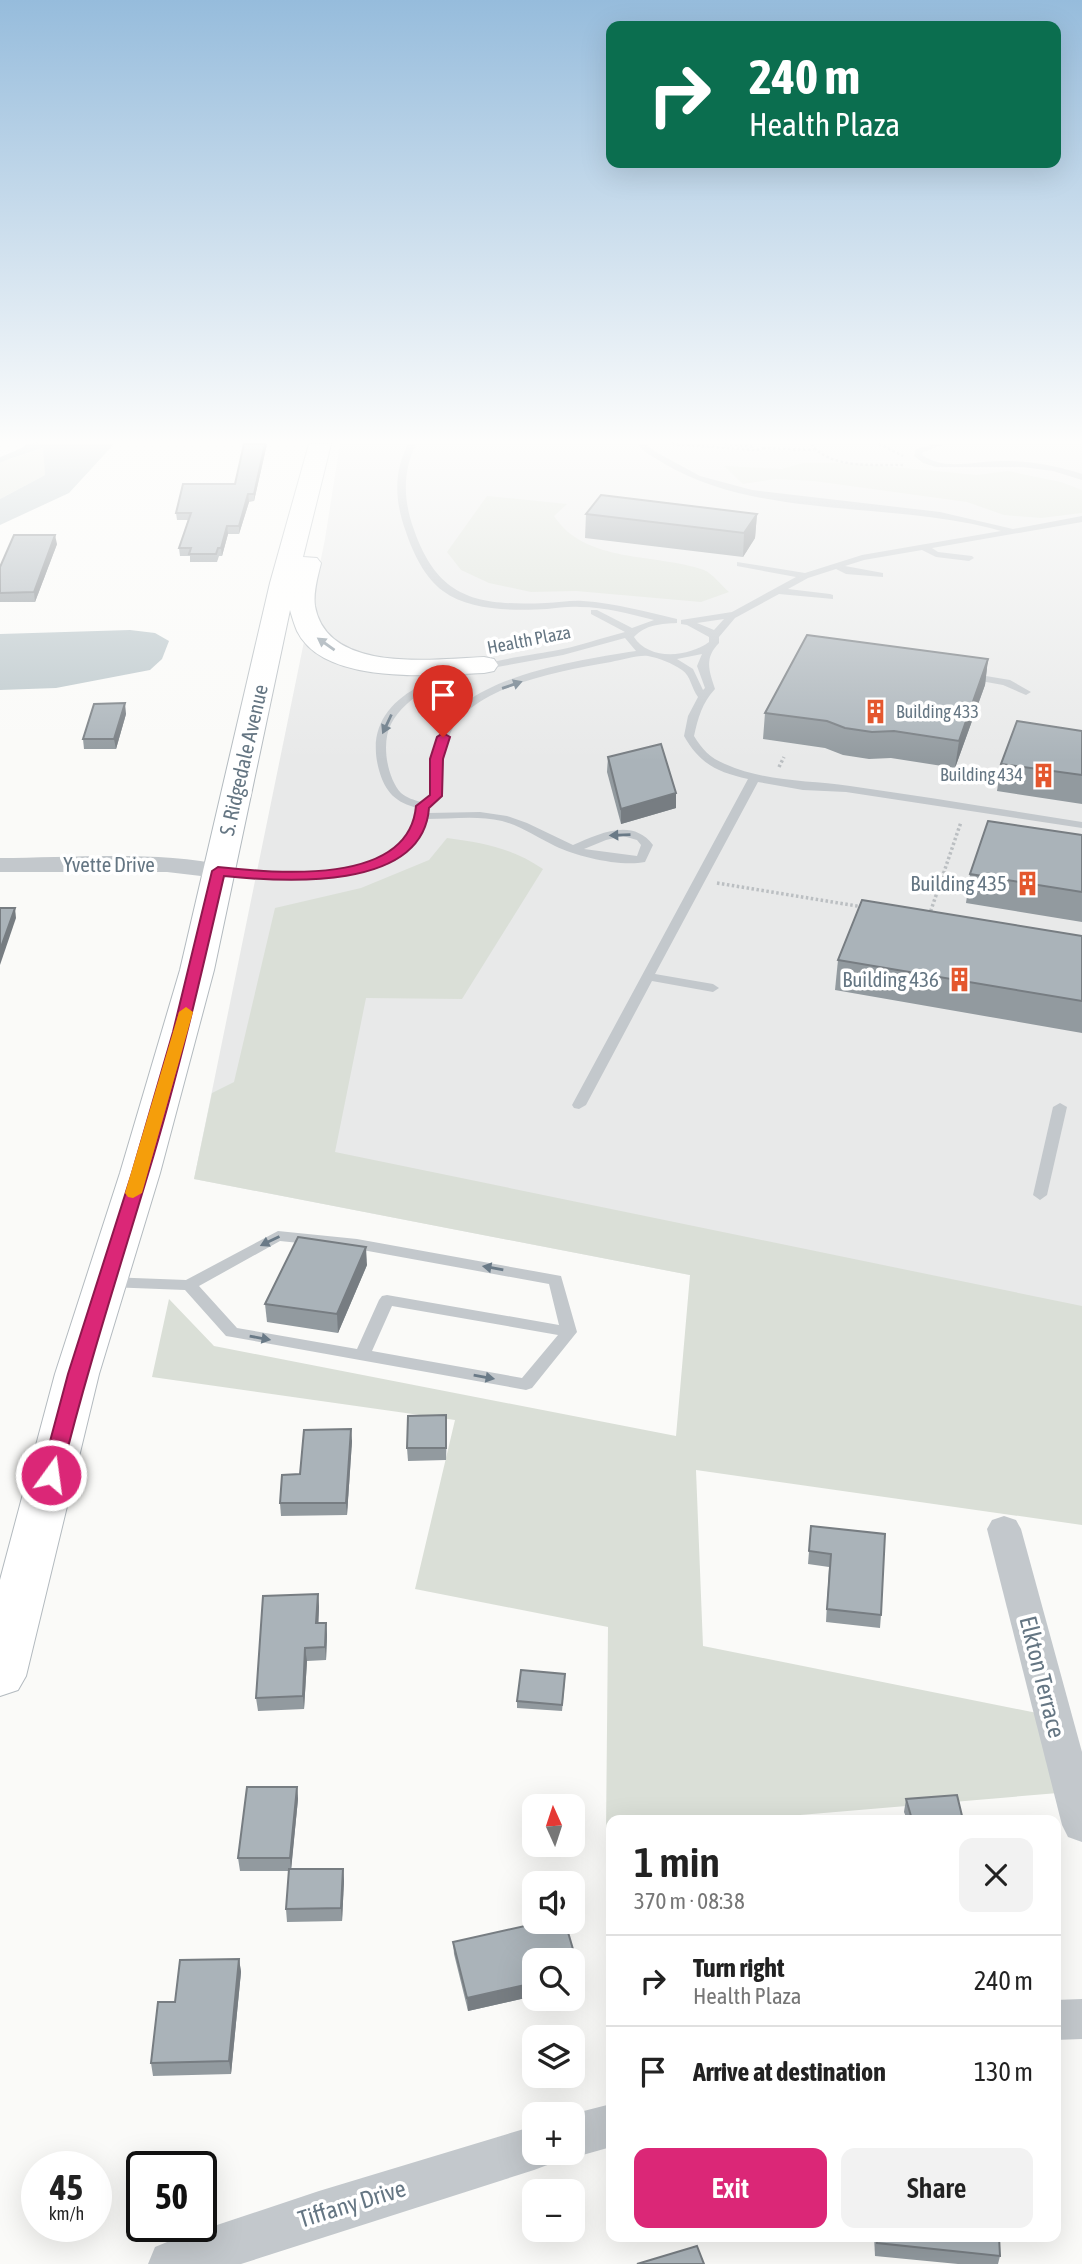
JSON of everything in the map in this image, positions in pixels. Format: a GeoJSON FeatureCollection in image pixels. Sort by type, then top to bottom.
{"type":"FeatureCollection","features":[{"type":"Feature","properties":{"kind":"main road","name":"S. Ridgedale Avenue"},"geometry":{"type":"LineString","coordinates":[[0,1676],[77,1374],[181,1032],[292,550]]}},
{"type":"Feature","properties":{"kind":"main road"},"geometry":{"type":"LineString","coordinates":[[310,550],[302,604],[306,622],[316,637],[344,655],[389,667],[428,687]]}},
{"type":"Feature","properties":{"kind":"main road"},"geometry":{"type":"LineString","coordinates":[[389,667],[484,665]]}},
{"type":"Feature","properties":{"kind":"street","name":"Yvette Drive"},"geometry":{"type":"LineString","coordinates":[[0,865],[167,865],[218,871]]}},
{"type":"Feature","properties":{"kind":"street","name":"Elkton Terrace"},"geometry":{"type":"LineString","coordinates":[[1004,1529],[1082,1825]]}},
{"type":"Feature","properties":{"kind":"street"},"geometry":{"type":"LineString","coordinates":[[1061,2020],[1082,2019]]}},
{"type":"Feature","properties":{"kind":"street"},"geometry":{"type":"LineString","coordinates":[[585,2132],[606,2126]]}},
{"type":"Feature","properties":{"kind":"street","name":"Tiffany Drive"},"geometry":{"type":"LineString","coordinates":[[172,2264],[319,2214],[522,2152]]}},
{"type":"Feature","properties":{"kind":"lane"},"geometry":{"type":"LineString","coordinates":[[419,550],[439,584],[451,592],[481,602],[548,606],[604,615],[632,633],[631,643],[646,653]]}},
{"type":"Feature","properties":{"kind":"lane"},"geometry":{"type":"LineString","coordinates":[[909,550],[884,553],[805,576],[734,615],[714,636],[714,643],[702,666],[710,689],[702,695],[687,729],[691,744],[723,768],[754,779],[823,790],[843,797],[1082,833]]}},
{"type":"Feature","properties":{"kind":"lane"},"geometry":{"type":"LineString","coordinates":[[926,550],[936,554],[969,558]]}},
{"type":"Feature","properties":{"kind":"lane"},"geometry":{"type":"LineString","coordinates":[[740,564],[805,576]]}},
{"type":"Feature","properties":{"kind":"lane"},"geometry":{"type":"LineString","coordinates":[[837,566],[846,571],[880,575]]}},
{"type":"Feature","properties":{"kind":"lane"},"geometry":{"type":"LineString","coordinates":[[778,591],[830,597]]}},
{"type":"Feature","properties":{"kind":"lane"},"geometry":{"type":"LineString","coordinates":[[548,606],[569,603],[597,605],[700,626],[714,636]]}},
{"type":"Feature","properties":{"kind":"lane"},"geometry":{"type":"LineString","coordinates":[[679,622],[734,615]]}},
{"type":"Feature","properties":{"kind":"lane","name":"Health Plaza"},"geometry":{"type":"LineString","coordinates":[[423,811],[401,799],[382,762],[382,737],[393,713],[406,700],[428,687],[484,665],[577,649],[632,633],[657,622],[679,622]]}},
{"type":"Feature","properties":{"kind":"lane"},"geometry":{"type":"LineString","coordinates":[[659,656],[687,656],[709,649]]}},
{"type":"Feature","properties":{"kind":"lane","name":"Health Plaza"},"geometry":{"type":"LineString","coordinates":[[218,871],[302,877],[365,867],[397,853],[421,826],[423,811],[436,796],[437,759],[443,737],[455,716],[466,706],[482,696],[546,674],[612,657],[646,653],[659,656]]}},
{"type":"Feature","properties":{"kind":"lane"},"geometry":{"type":"LineString","coordinates":[[659,656],[692,674],[696,688],[702,695]]}},
{"type":"Feature","properties":{"kind":"lane"},"geometry":{"type":"LineString","coordinates":[[960,675],[1006,681],[1026,692]]}},
{"type":"Feature","properties":{"kind":"lane"},"geometry":{"type":"LineString","coordinates":[[428,687],[466,706]]}},
{"type":"Feature","properties":{"kind":"lane"},"geometry":{"type":"LineString","coordinates":[[579,1105],[754,779]]}},
{"type":"Feature","properties":{"kind":"lane"},"geometry":{"type":"LineString","coordinates":[[823,790],[846,789],[1082,825]]}},
{"type":"Feature","properties":{"kind":"lane"},"geometry":{"type":"LineString","coordinates":[[423,811],[498,817],[528,826],[574,849],[641,860],[647,851],[647,845],[644,840],[629,834],[607,835],[574,849]]}},
{"type":"Feature","properties":{"kind":"lane"},"geometry":{"type":"LineString","coordinates":[[648,977],[713,988]]}},
{"type":"Feature","properties":{"kind":"lane"},"geometry":{"type":"LineString","coordinates":[[1040,1195],[1060,1107]]}},
{"type":"Feature","properties":{"kind":"lane"},"geometry":{"type":"LineString","coordinates":[[107,1282],[189,1285],[278,1236],[357,1244],[556,1280],[569,1332]]}},
{"type":"Feature","properties":{"kind":"lane"},"geometry":{"type":"LineString","coordinates":[[189,1285],[232,1332],[526,1384],[569,1332]]}},
{"type":"Feature","properties":{"kind":"lane"},"geometry":{"type":"LineString","coordinates":[[362,1355],[387,1300],[569,1332]]}},
{"type":"Feature","properties":{"kind":"path"},"geometry":{"type":"LineString","coordinates":[[916,916],[929,918],[961,820]]}},
{"type":"Feature","properties":{"kind":"path"},"geometry":{"type":"LineString","coordinates":[[716,883],[876,909]]}},
{"type":"Feature","properties":{"kind":"shaded area"},"geometry":{"type":"Polygon","coordinates":[[[323,550],[1082,550],[1082,1456],[690,1275],[194,1179],[323,550]]]}},
{"type":"Feature","properties":{"kind":"shaded area"},"geometry":{"type":"Polygon","coordinates":[[[449,550],[601,550],[704,570],[729,592],[701,602],[576,591],[531,592],[489,583],[461,570],[447,552],[449,550]]]}},
{"type":"Feature","properties":{"kind":"shaded area"},"geometry":{"type":"Polygon","coordinates":[[[130,630],[155,633],[169,641],[162,659],[150,670],[56,688],[0,690],[0,634],[130,630]]]}},
{"type":"Feature","properties":{"kind":"shaded area"},"geometry":{"type":"Polygon","coordinates":[[[447,838],[497,848],[520,856],[543,869],[462,999],[366,998],[335,1152],[1082,1306],[1082,1525],[696,1470],[703,1646],[1057,1717],[1070,1792],[801,1815],[606,1815],[608,1627],[415,1589],[455,1420],[152,1377],[169,1299],[214,1346],[676,1436],[690,1275],[194,1179],[212,1093],[234,1082],[275,908],[361,888],[429,860],[447,838]]]}},
{"type":"Feature","properties":{"kind":"building"},"geometry":{"type":"Polygon","coordinates":[[[8,550],[50,550],[34,592],[0,593],[0,567],[8,550]]]}},
{"type":"Feature","properties":{"kind":"building"},"geometry":{"type":"Polygon","coordinates":[[[190,550],[217,550],[216,554],[189,554],[190,550]]]}},
{"type":"Feature","properties":{"kind":"building","name":"Building 433"},"geometry":{"type":"Polygon","coordinates":[[[807,635],[988,659],[959,741],[894,731],[872,732],[845,728],[827,721],[765,713],[807,635]]]}},
{"type":"Feature","properties":{"kind":"building"},"geometry":{"type":"Polygon","coordinates":[[[125,703],[114,739],[83,739],[94,704],[125,703]]]}},
{"type":"Feature","properties":{"kind":"building"},"geometry":{"type":"Polygon","coordinates":[[[1017,721],[1082,731],[1082,775],[1001,764],[1017,721]]]}},
{"type":"Feature","properties":{"kind":"building"},"geometry":{"type":"Polygon","coordinates":[[[661,744],[676,793],[621,809],[608,757],[661,744]]]}},
{"type":"Feature","properties":{"kind":"building"},"geometry":{"type":"Polygon","coordinates":[[[988,821],[1082,835],[1082,892],[970,874],[988,821]]]}},
{"type":"Feature","properties":{"kind":"building"},"geometry":{"type":"Polygon","coordinates":[[[862,900],[1082,936],[1082,1001],[838,960],[862,900]]]}},
{"type":"Feature","properties":{"kind":"building"},"geometry":{"type":"Polygon","coordinates":[[[0,908],[15,908],[0,950],[0,908]]]}},
{"type":"Feature","properties":{"kind":"building"},"geometry":{"type":"Polygon","coordinates":[[[298,1237],[366,1247],[337,1314],[265,1304],[298,1237]]]}},
{"type":"Feature","properties":{"kind":"building"},"geometry":{"type":"Polygon","coordinates":[[[446,1415],[446,1448],[407,1448],[408,1416],[446,1415]]]}},
{"type":"Feature","properties":{"kind":"building"},"geometry":{"type":"Polygon","coordinates":[[[351,1429],[346,1503],[280,1503],[282,1475],[300,1474],[304,1430],[351,1429]]]}},
{"type":"Feature","properties":{"kind":"building"},"geometry":{"type":"Polygon","coordinates":[[[811,1526],[885,1534],[881,1615],[827,1609],[831,1554],[809,1551],[811,1526]]]}},
{"type":"Feature","properties":{"kind":"building"},"geometry":{"type":"Polygon","coordinates":[[[318,1594],[316,1623],[326,1623],[325,1647],[305,1648],[303,1696],[256,1698],[263,1596],[318,1594]]]}},
{"type":"Feature","properties":{"kind":"building"},"geometry":{"type":"Polygon","coordinates":[[[521,1670],[565,1674],[562,1705],[517,1701],[521,1670]]]}},
{"type":"Feature","properties":{"kind":"building"},"geometry":{"type":"Polygon","coordinates":[[[247,1787],[297,1787],[290,1858],[238,1858],[247,1787]]]}},
{"type":"Feature","properties":{"kind":"building"},"geometry":{"type":"Polygon","coordinates":[[[957,1795],[962,1815],[911,1815],[906,1799],[957,1795]]]}},
{"type":"Feature","properties":{"kind":"building"},"geometry":{"type":"Polygon","coordinates":[[[289,1869],[343,1869],[341,1908],[286,1909],[289,1869]]]}},
{"type":"Feature","properties":{"kind":"building"},"geometry":{"type":"Polygon","coordinates":[[[522,1927],[522,1934],[569,1934],[573,1948],[522,1948],[522,1986],[467,1998],[453,1942],[522,1927]]]}},
{"type":"Feature","properties":{"kind":"building"},"geometry":{"type":"Polygon","coordinates":[[[239,1959],[229,2061],[151,2063],[158,2002],[175,2002],[180,1960],[239,1959]]]}},
{"type":"Feature","properties":{"kind":"building"},"geometry":{"type":"Polygon","coordinates":[[[999,2242],[1000,2256],[877,2243],[999,2242]]]}},
{"type":"Feature","properties":{"kind":"building"},"geometry":{"type":"Polygon","coordinates":[[[697,2246],[704,2264],[637,2264],[697,2246]]]}},
{"type":"Feature","properties":{"kind":"slow traffic"},"geometry":{"type":"LineString","coordinates":[[133,1193],[186,1012]]}},
{"type":"Feature","properties":{"kind":"place","name":"Building 433"},"geometry":{"type":"Point","coordinates":[876,712]}},
{"type":"Feature","properties":{"kind":"place","name":"Building 434"},"geometry":{"type":"Point","coordinates":[1043,775]}},
{"type":"Feature","properties":{"kind":"place","name":"Building 435"},"geometry":{"type":"Point","coordinates":[1027,884]}},
{"type":"Feature","properties":{"kind":"place","name":"Building 436"},"geometry":{"type":"Point","coordinates":[959,980]}},
{"type":"Feature","properties":{"kind":"route"},"geometry":{"type":"LineString","coordinates":[[51,1475],[77,1374],[181,1032],[218,871],[269,876],[329,875],[365,867],[397,853],[421,826],[423,806],[436,796],[437,759],[443,737]]}}]}
